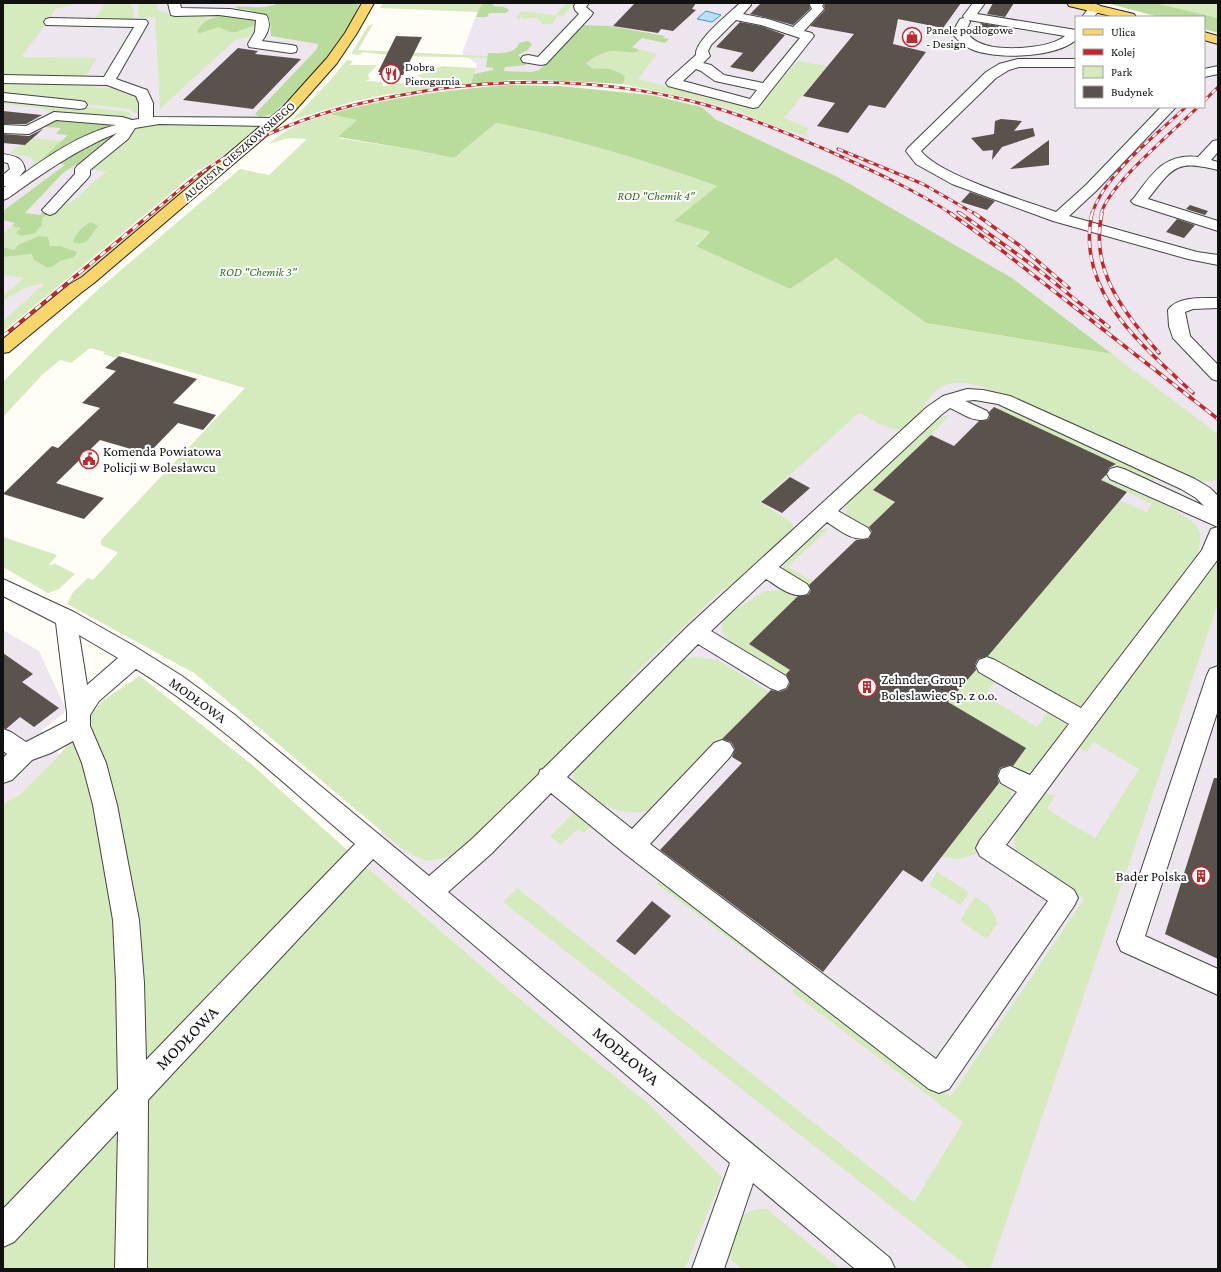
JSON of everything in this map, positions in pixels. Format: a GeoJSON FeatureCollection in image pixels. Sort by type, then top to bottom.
{"type":"FeatureCollection","features":[{"type":"Feature","properties":{"kind":"main road","name":"AUGUSTA CIESZKOWSKIEGO"},"geometry":{"type":"LineString","coordinates":[[3,348],[76,288],[88,280],[274,122],[314,84],[336,56],[355,28],[368,3]]}},
{"type":"Feature","properties":{"kind":"main road"},"geometry":{"type":"LineString","coordinates":[[1073,3],[1092,13],[1120,16]]}},
{"type":"Feature","properties":{"kind":"main road"},"geometry":{"type":"LineString","coordinates":[[1205,36],[1218,40]]}},
{"type":"Feature","properties":{"kind":"main road","name":"AUGUSTA CIESZKOWSKIEGO"},"geometry":{"type":"LineString","coordinates":[[3,365],[82,289],[88,280]]}},
{"type":"Feature","properties":{"kind":"street"},"geometry":{"type":"LineString","coordinates":[[174,3],[175,12],[225,12],[247,14],[262,18],[264,24],[260,36],[254,44],[291,49]]}},
{"type":"Feature","properties":{"kind":"street"},"geometry":{"type":"LineString","coordinates":[[528,59],[541,61],[587,12],[581,10],[580,6],[583,3]]}},
{"type":"Feature","properties":{"kind":"street"},"geometry":{"type":"LineString","coordinates":[[734,16],[764,22],[808,36],[753,104],[673,83],[703,56],[702,51],[705,44],[747,3]]}},
{"type":"Feature","properties":{"kind":"street"},"geometry":{"type":"LineString","coordinates":[[796,32],[818,9],[816,5],[818,3]]}},
{"type":"Feature","properties":{"kind":"street"},"geometry":{"type":"LineString","coordinates":[[979,3],[958,33],[978,47],[1020,51],[1045,48],[1064,43],[1075,35]]}},
{"type":"Feature","properties":{"kind":"street"},"geometry":{"type":"LineString","coordinates":[[967,19],[1075,34]]}},
{"type":"Feature","properties":{"kind":"street"},"geometry":{"type":"LineString","coordinates":[[50,22],[142,23],[108,81]]}},
{"type":"Feature","properties":{"kind":"street"},"geometry":{"type":"LineString","coordinates":[[1075,64],[1018,63],[1004,67],[991,75],[913,151],[921,161],[957,181],[1058,218],[1200,257],[1218,260]]}},
{"type":"Feature","properties":{"kind":"street"},"geometry":{"type":"LineString","coordinates":[[1018,63],[1054,75]]}},
{"type":"Feature","properties":{"kind":"street"},"geometry":{"type":"LineString","coordinates":[[693,64],[706,68],[720,78],[766,88]]}},
{"type":"Feature","properties":{"kind":"street"},"geometry":{"type":"LineString","coordinates":[[1205,73],[1218,70]]}},
{"type":"Feature","properties":{"kind":"street"},"geometry":{"type":"LineString","coordinates":[[3,79],[108,81],[142,93],[146,103],[139,123],[84,167],[83,175],[50,210]]}},
{"type":"Feature","properties":{"kind":"street"},"geometry":{"type":"LineString","coordinates":[[3,97],[125,110],[134,113],[139,123]]}},
{"type":"Feature","properties":{"kind":"street"},"geometry":{"type":"LineString","coordinates":[[3,106],[36,110],[54,116],[122,121],[127,123],[274,122]]}},
{"type":"Feature","properties":{"kind":"street"},"geometry":{"type":"LineString","coordinates":[[1058,218],[1091,188],[1168,108]]}},
{"type":"Feature","properties":{"kind":"street"},"geometry":{"type":"LineString","coordinates":[[3,129],[29,130],[54,116]]}},
{"type":"Feature","properties":{"kind":"street"},"geometry":{"type":"LineString","coordinates":[[3,195],[54,158],[72,148],[139,123]]}},
{"type":"Feature","properties":{"kind":"street"},"geometry":{"type":"LineString","coordinates":[[1202,161],[1218,144]]}},
{"type":"Feature","properties":{"kind":"street"},"geometry":{"type":"LineString","coordinates":[[3,158],[13,160],[17,164],[18,170],[3,182]]}},
{"type":"Feature","properties":{"kind":"street"},"geometry":{"type":"LineString","coordinates":[[1218,166],[1202,161],[1176,162],[1167,166],[1139,201],[1218,226]]}},
{"type":"Feature","properties":{"kind":"street"},"geometry":{"type":"LineString","coordinates":[[1218,303],[1190,304],[1176,310],[1178,326],[1182,338],[1218,375]]}},
{"type":"Feature","properties":{"kind":"street"},"geometry":{"type":"LineString","coordinates":[[429,892],[482,846],[549,777],[696,632],[934,411],[949,400],[962,394],[980,395],[1004,400],[1188,484],[1208,496],[1217,511],[1218,518]]}},
{"type":"Feature","properties":{"kind":"street"},"geometry":{"type":"LineString","coordinates":[[949,400],[980,415]]}},
{"type":"Feature","properties":{"kind":"street"},"geometry":{"type":"LineString","coordinates":[[1117,474],[1218,518]]}},
{"type":"Feature","properties":{"kind":"street"},"geometry":{"type":"LineString","coordinates":[[824,512],[861,533]]}},
{"type":"Feature","properties":{"kind":"street"},"geometry":{"type":"LineString","coordinates":[[549,777],[633,845],[939,1078],[1065,898],[989,848],[1212,552],[1218,534]]}},
{"type":"Feature","properties":{"kind":"street"},"geometry":{"type":"LineString","coordinates":[[765,568],[799,589]]}},
{"type":"Feature","properties":{"kind":"street","name":"MODŁOWA"},"geometry":{"type":"LineString","coordinates":[[3,586],[66,618],[134,657],[166,677],[227,722],[879,1269]]}},
{"type":"Feature","properties":{"kind":"street"},"geometry":{"type":"LineString","coordinates":[[66,618],[79,719],[94,763],[105,805],[126,920],[130,983],[133,1095],[131,1269]]}},
{"type":"Feature","properties":{"kind":"street"},"geometry":{"type":"LineString","coordinates":[[696,632],[778,682]]}},
{"type":"Feature","properties":{"kind":"street"},"geometry":{"type":"LineString","coordinates":[[3,773],[24,753],[43,746],[79,719],[91,695],[134,657]]}},
{"type":"Feature","properties":{"kind":"street"},"geometry":{"type":"LineString","coordinates":[[988,666],[1084,721]]}},
{"type":"Feature","properties":{"kind":"street"},"geometry":{"type":"LineString","coordinates":[[1218,675],[1130,942],[1218,982]]}},
{"type":"Feature","properties":{"kind":"street"},"geometry":{"type":"LineString","coordinates":[[3,739],[24,753]]}},
{"type":"Feature","properties":{"kind":"street"},"geometry":{"type":"LineString","coordinates":[[633,845],[722,750]]}},
{"type":"Feature","properties":{"kind":"street"},"geometry":{"type":"LineString","coordinates":[[1010,776],[1032,789]]}},
{"type":"Feature","properties":{"kind":"street","name":"MODŁOWA"},"geometry":{"type":"LineString","coordinates":[[3,1231],[371,844]]}},
{"type":"Feature","properties":{"kind":"street"},"geometry":{"type":"LineString","coordinates":[[708,1269],[747,1158]]}},
{"type":"Feature","properties":{"kind":"shaded area"},"geometry":{"type":"Polygon","coordinates":[[[3,3],[360,3],[341,41],[307,82],[254,134],[242,128],[3,329],[3,3]]]}},
{"type":"Feature","properties":{"kind":"shaded area"},"geometry":{"type":"Polygon","coordinates":[[[481,3],[1073,3],[1126,16],[1075,16],[1075,108],[1205,108],[1205,36],[1218,40],[1218,435],[1012,278],[838,177],[715,119],[693,99],[623,84],[514,80],[471,84],[477,64],[462,53],[481,3]]]}},
{"type":"Feature","properties":{"kind":"shaded area"},"geometry":{"type":"Polygon","coordinates":[[[933,344],[1218,474],[1218,1269],[685,1269],[721,1176],[648,1103],[533,1010],[354,856],[933,344]]]}},
{"type":"Feature","properties":{"kind":"shaded area"},"geometry":{"type":"Polygon","coordinates":[[[3,630],[39,651],[65,707],[64,713],[42,730],[59,755],[22,793],[3,804],[3,630]]]}},
{"type":"Feature","properties":{"kind":"green space"},"geometry":{"type":"Polygon","coordinates":[[[3,3],[43,3],[43,5],[54,3],[80,3],[55,9],[51,17],[22,56],[97,58],[83,80],[3,78],[3,3]]]}},
{"type":"Feature","properties":{"kind":"green space"},"geometry":{"type":"Polygon","coordinates":[[[104,3],[129,3],[133,8],[133,21],[93,20],[101,11],[104,3]]]}},
{"type":"Feature","properties":{"kind":"green space"},"geometry":{"type":"Polygon","coordinates":[[[138,3],[157,3],[158,10],[169,14],[169,16],[202,13],[225,15],[209,18],[200,24],[212,29],[219,27],[242,30],[256,25],[260,28],[249,37],[235,40],[160,109],[155,17],[139,18],[138,3]]]}},
{"type":"Feature","properties":{"kind":"green space"},"geometry":{"type":"Polygon","coordinates":[[[277,3],[360,3],[341,41],[319,68],[273,114],[260,117],[255,114],[317,49],[318,44],[271,36],[270,19],[249,10],[238,9],[235,7],[267,7],[277,3]]]}},
{"type":"Feature","properties":{"kind":"green space"},"geometry":{"type":"Polygon","coordinates":[[[383,3],[486,3],[481,5],[478,12],[380,8],[383,3]]]}},
{"type":"Feature","properties":{"kind":"green space"},"geometry":{"type":"Polygon","coordinates":[[[486,3],[494,3],[493,6],[504,7],[509,10],[506,13],[489,13],[487,17],[476,17],[481,5],[486,3]]]}},
{"type":"Feature","properties":{"kind":"green space"},"geometry":{"type":"Polygon","coordinates":[[[567,3],[575,3],[562,17],[558,16],[552,24],[543,24],[536,18],[523,19],[520,17],[517,19],[517,16],[521,11],[555,15],[567,3]]]}},
{"type":"Feature","properties":{"kind":"green space"},"geometry":{"type":"Polygon","coordinates":[[[1106,3],[1156,3],[1218,18],[1218,33],[1205,29],[1205,16],[1155,16],[1106,3]]]}},
{"type":"Feature","properties":{"kind":"green space"},"geometry":{"type":"Polygon","coordinates":[[[1156,3],[1218,3],[1218,18],[1156,3]]]}},
{"type":"Feature","properties":{"kind":"green space"},"geometry":{"type":"Polygon","coordinates":[[[225,15],[259,18],[256,25],[236,32],[230,32],[219,27],[200,33],[197,32],[203,23],[209,19],[225,15]]]}},
{"type":"Feature","properties":{"kind":"green space"},"geometry":{"type":"Polygon","coordinates":[[[373,24],[358,50],[487,56],[488,58],[398,56],[362,52],[360,55],[351,54],[368,26],[373,24]]]}},
{"type":"Feature","properties":{"kind":"green space"},"geometry":{"type":"Polygon","coordinates":[[[583,25],[610,26],[665,36],[663,38],[669,39],[665,43],[642,38],[632,47],[638,49],[638,51],[607,52],[586,63],[593,69],[606,68],[625,76],[623,84],[514,80],[471,84],[474,74],[493,70],[493,68],[486,67],[488,53],[502,53],[514,50],[519,43],[528,41],[532,44],[528,50],[518,55],[526,61],[526,65],[505,67],[504,71],[532,72],[539,70],[583,25]]]}},
{"type":"Feature","properties":{"kind":"green space"},"geometry":{"type":"Polygon","coordinates":[[[638,49],[657,54],[638,79],[735,103],[763,99],[798,61],[827,66],[784,118],[808,128],[806,135],[778,127],[741,112],[718,105],[623,84],[625,76],[609,69],[593,69],[586,63],[601,53],[614,51],[628,52],[638,49]]]}},
{"type":"Feature","properties":{"kind":"green space"},"geometry":{"type":"Polygon","coordinates":[[[347,60],[353,61],[350,65],[377,65],[368,75],[370,79],[366,81],[382,82],[383,86],[422,80],[421,77],[416,76],[442,66],[476,68],[471,84],[384,95],[355,101],[292,120],[328,83],[347,60]]]}},
{"type":"Feature","properties":{"kind":"green space"},"geometry":{"type":"Polygon","coordinates":[[[3,81],[88,84],[98,88],[110,88],[139,98],[143,114],[138,115],[129,109],[3,95],[3,81]]]}},
{"type":"Feature","properties":{"kind":"green space"},"geometry":{"type":"Polygon","coordinates":[[[511,85],[560,86],[651,95],[702,107],[715,119],[838,177],[1012,278],[1112,354],[926,323],[836,258],[790,289],[696,246],[710,232],[674,221],[717,186],[635,158],[553,135],[496,123],[454,158],[338,137],[357,120],[329,114],[374,103],[419,95],[511,85]]]}},
{"type":"Feature","properties":{"kind":"green space"},"geometry":{"type":"Polygon","coordinates":[[[3,98],[122,111],[128,112],[133,117],[132,119],[59,114],[41,108],[3,104],[3,98]]]}},
{"type":"Feature","properties":{"kind":"green space"},"geometry":{"type":"Polygon","coordinates":[[[329,114],[358,120],[338,138],[410,149],[454,158],[496,123],[566,138],[636,157],[717,186],[675,221],[710,232],[696,245],[790,289],[836,257],[926,323],[1112,354],[1218,434],[1218,480],[1196,483],[992,390],[973,384],[953,383],[941,387],[930,397],[911,424],[899,430],[884,426],[859,413],[760,502],[792,523],[794,533],[749,577],[723,589],[632,676],[618,699],[509,805],[450,857],[426,861],[405,851],[194,673],[67,604],[73,592],[88,578],[93,580],[117,554],[117,552],[101,545],[101,540],[245,388],[122,352],[116,358],[103,354],[105,352],[90,348],[71,363],[60,360],[43,374],[3,417],[3,382],[52,332],[101,287],[240,169],[269,175],[307,139],[288,138],[269,144],[275,138],[289,129],[329,114]]]}},
{"type":"Feature","properties":{"kind":"green space"},"geometry":{"type":"Polygon","coordinates":[[[50,120],[118,125],[71,143],[46,158],[44,157],[68,135],[56,134],[61,128],[44,127],[41,130],[35,130],[50,120]]]}},
{"type":"Feature","properties":{"kind":"green space"},"geometry":{"type":"Polygon","coordinates":[[[147,124],[253,125],[257,128],[256,131],[235,149],[196,172],[3,332],[3,321],[45,283],[27,287],[3,300],[3,296],[24,278],[3,275],[3,257],[32,254],[60,261],[73,250],[50,246],[48,237],[38,237],[21,244],[14,250],[3,247],[3,234],[12,226],[37,230],[42,218],[53,213],[58,206],[75,199],[106,172],[89,169],[138,126],[147,124]]]}},
{"type":"Feature","properties":{"kind":"green space"},"geometry":{"type":"Polygon","coordinates":[[[122,130],[87,162],[75,165],[63,173],[25,213],[40,215],[43,212],[53,213],[42,218],[42,225],[36,233],[21,236],[16,233],[21,228],[12,226],[15,223],[3,220],[3,214],[5,212],[3,211],[65,165],[54,162],[64,154],[122,130]]]}},
{"type":"Feature","properties":{"kind":"green space"},"geometry":{"type":"Polygon","coordinates":[[[34,138],[62,141],[45,157],[46,158],[3,191],[3,189],[33,165],[34,162],[30,157],[10,153],[20,145],[25,145],[34,138]]]}},
{"type":"Feature","properties":{"kind":"green space"},"geometry":{"type":"Polygon","coordinates":[[[209,170],[86,274],[3,340],[164,204],[209,170]]]}},
{"type":"Feature","properties":{"kind":"green space"},"geometry":{"type":"Polygon","coordinates":[[[91,222],[98,226],[88,240],[82,243],[73,242],[80,230],[91,222]]]}},
{"type":"Feature","properties":{"kind":"green space"},"geometry":{"type":"Polygon","coordinates":[[[39,236],[48,237],[50,246],[60,246],[77,252],[74,257],[60,261],[48,268],[34,260],[32,254],[3,257],[3,247],[14,250],[18,245],[39,236]]]}},
{"type":"Feature","properties":{"kind":"green space"},"geometry":{"type":"Polygon","coordinates":[[[994,407],[1012,410],[1156,477],[1153,481],[1145,480],[1114,466],[1116,464],[994,407]]]}},
{"type":"Feature","properties":{"kind":"green space"},"geometry":{"type":"Polygon","coordinates":[[[949,415],[931,435],[873,490],[895,502],[868,528],[853,522],[847,516],[846,512],[848,501],[938,418],[949,415]]]}},
{"type":"Feature","properties":{"kind":"green space"},"geometry":{"type":"Polygon","coordinates":[[[1104,478],[1155,500],[1182,515],[1198,528],[1200,543],[1197,558],[1084,705],[1077,707],[986,658],[1104,519],[1106,494],[1146,512],[1152,504],[1102,480],[1104,478]]]}},
{"type":"Feature","properties":{"kind":"green space"},"geometry":{"type":"Polygon","coordinates":[[[829,528],[788,567],[813,581],[809,586],[784,570],[783,565],[785,561],[816,531],[829,528]]]}},
{"type":"Feature","properties":{"kind":"green space"},"geometry":{"type":"Polygon","coordinates":[[[3,537],[57,555],[49,565],[54,563],[75,574],[59,589],[48,593],[3,567],[3,537]]]}},
{"type":"Feature","properties":{"kind":"green space"},"geometry":{"type":"Polygon","coordinates":[[[1218,556],[1218,604],[990,1269],[971,1269],[503,902],[517,888],[914,1202],[963,1122],[792,992],[795,988],[657,884],[661,878],[951,1096],[1084,899],[1022,858],[1014,846],[1016,833],[1044,794],[1055,795],[1047,809],[1095,838],[1139,769],[1093,742],[1086,753],[1079,746],[1218,556]]]}},
{"type":"Feature","properties":{"kind":"green space"},"geometry":{"type":"Polygon","coordinates":[[[786,590],[797,597],[749,644],[791,670],[783,677],[732,645],[722,631],[722,624],[725,617],[764,591],[786,590]]]}},
{"type":"Feature","properties":{"kind":"green space"},"geometry":{"type":"Polygon","coordinates":[[[694,657],[718,660],[769,692],[722,739],[678,789],[660,804],[645,811],[630,812],[602,804],[577,784],[573,774],[573,768],[678,663],[685,659],[694,657]]]}},
{"type":"Feature","properties":{"kind":"green space"},"geometry":{"type":"Polygon","coordinates":[[[979,667],[998,678],[985,695],[1037,727],[1050,710],[1061,717],[1065,722],[1067,728],[1039,768],[1022,772],[1010,769],[1026,748],[948,702],[979,667]]]}},
{"type":"Feature","properties":{"kind":"green space"},"geometry":{"type":"Polygon","coordinates":[[[140,676],[251,764],[354,856],[533,1010],[648,1103],[722,1177],[685,1269],[3,1269],[3,804],[22,793],[59,755],[103,700],[140,676]]]}},
{"type":"Feature","properties":{"kind":"green space"},"geometry":{"type":"Polygon","coordinates":[[[1002,779],[1011,791],[1012,803],[976,854],[959,859],[942,857],[1002,779]]]}},
{"type":"Feature","properties":{"kind":"green space"},"geometry":{"type":"Polygon","coordinates":[[[574,812],[592,825],[584,833],[578,829],[561,845],[550,836],[574,812]]]}},
{"type":"Feature","properties":{"kind":"green space"},"geometry":{"type":"Polygon","coordinates":[[[937,872],[969,892],[961,905],[929,885],[937,872]]]}},
{"type":"Feature","properties":{"kind":"green space"},"geometry":{"type":"Polygon","coordinates":[[[975,897],[984,902],[990,908],[996,919],[997,924],[987,939],[960,921],[975,897]]]}},
{"type":"Feature","properties":{"kind":"green space"},"geometry":{"type":"Polygon","coordinates":[[[757,1209],[767,1209],[840,1269],[742,1269],[731,1260],[734,1231],[740,1219],[751,1211],[757,1209]]]}},
{"type":"Feature","properties":{"kind":"water"},"geometry":{"type":"Polygon","coordinates":[[[706,11],[721,15],[712,22],[697,19],[706,11]]]}},
{"type":"Feature","properties":{"kind":"building"},"geometry":{"type":"Polygon","coordinates":[[[635,3],[696,3],[692,9],[696,10],[673,31],[661,29],[658,33],[613,26],[635,3]]]}},
{"type":"Feature","properties":{"kind":"building"},"geometry":{"type":"Polygon","coordinates":[[[761,3],[809,3],[810,9],[793,25],[750,14],[761,3]]]}},
{"type":"Feature","properties":{"kind":"building"},"geometry":{"type":"Polygon","coordinates":[[[825,3],[961,3],[943,28],[898,19],[893,44],[926,52],[885,108],[869,105],[848,133],[817,126],[835,103],[803,96],[854,34],[810,26],[825,10],[825,3]]]}},
{"type":"Feature","properties":{"kind":"building"},"geometry":{"type":"Polygon","coordinates":[[[993,3],[1014,3],[1005,17],[987,14],[993,3]]]}},
{"type":"Feature","properties":{"kind":"building"},"geometry":{"type":"Polygon","coordinates":[[[740,22],[761,26],[785,35],[753,72],[730,67],[743,53],[716,47],[740,22]]]}},
{"type":"Feature","properties":{"kind":"building"},"geometry":{"type":"Polygon","coordinates":[[[981,23],[999,26],[992,37],[975,33],[981,23]]]}},
{"type":"Feature","properties":{"kind":"building"},"geometry":{"type":"Polygon","coordinates":[[[396,36],[422,37],[403,75],[379,75],[380,72],[378,72],[396,36]]]}},
{"type":"Feature","properties":{"kind":"building"},"geometry":{"type":"Polygon","coordinates":[[[238,48],[258,51],[255,54],[301,59],[253,109],[183,100],[238,48]]]}},
{"type":"Feature","properties":{"kind":"building"},"geometry":{"type":"Polygon","coordinates":[[[3,111],[42,115],[26,124],[3,124],[3,111]]]}},
{"type":"Feature","properties":{"kind":"building"},"geometry":{"type":"Polygon","coordinates":[[[1001,119],[1022,121],[1014,131],[1033,128],[1035,136],[1002,147],[992,160],[993,150],[983,151],[971,138],[994,134],[995,121],[1001,119]]]}},
{"type":"Feature","properties":{"kind":"building"},"geometry":{"type":"Polygon","coordinates":[[[43,129],[25,145],[3,143],[3,134],[29,136],[43,129]]]}},
{"type":"Feature","properties":{"kind":"building"},"geometry":{"type":"Polygon","coordinates":[[[1049,140],[1049,165],[1010,169],[1049,140]]]}},
{"type":"Feature","properties":{"kind":"building"},"geometry":{"type":"Polygon","coordinates":[[[970,192],[995,201],[987,210],[961,202],[970,192]]]}},
{"type":"Feature","properties":{"kind":"building"},"geometry":{"type":"Polygon","coordinates":[[[1190,205],[1208,211],[1205,215],[1186,209],[1190,205]]]}},
{"type":"Feature","properties":{"kind":"building"},"geometry":{"type":"Polygon","coordinates":[[[1177,219],[1195,225],[1184,238],[1166,232],[1177,219]]]}},
{"type":"Feature","properties":{"kind":"building"},"geometry":{"type":"Polygon","coordinates":[[[119,356],[197,379],[173,403],[216,415],[203,430],[178,423],[148,454],[100,440],[56,483],[104,498],[84,519],[3,494],[52,446],[58,448],[100,408],[82,403],[116,371],[105,368],[119,356]]]}},
{"type":"Feature","properties":{"kind":"building","name":"Zehnder Group Boleslawiec Sp. z o.o."},"geometry":{"type":"Polygon","coordinates":[[[994,407],[1116,464],[1109,468],[1106,475],[1101,480],[1127,492],[988,656],[978,659],[975,665],[976,670],[948,702],[1026,748],[1013,766],[1010,765],[1000,768],[997,775],[999,783],[922,882],[903,870],[823,972],[660,850],[742,763],[732,757],[735,749],[731,742],[722,739],[771,690],[779,692],[787,689],[790,683],[786,674],[790,670],[749,644],[798,596],[808,595],[811,590],[809,585],[856,540],[869,539],[872,532],[869,527],[895,502],[873,490],[931,435],[954,446],[979,421],[988,420],[990,416],[989,412],[994,407]]]}},
{"type":"Feature","properties":{"kind":"building"},"geometry":{"type":"Polygon","coordinates":[[[790,477],[810,488],[782,513],[761,502],[790,477]]]}},
{"type":"Feature","properties":{"kind":"building"},"geometry":{"type":"Polygon","coordinates":[[[3,653],[33,674],[22,682],[59,708],[34,727],[20,717],[6,729],[3,728],[3,653]]]}},
{"type":"Feature","properties":{"kind":"building","name":"Bader Polska"},"geometry":{"type":"Polygon","coordinates":[[[1214,778],[1218,778],[1218,959],[1165,934],[1214,778]]]}},
{"type":"Feature","properties":{"kind":"building"},"geometry":{"type":"Polygon","coordinates":[[[652,901],[671,916],[635,955],[616,941],[652,901]]]}},
{"type":"Feature","properties":{"kind":"railway"},"geometry":{"type":"LineString","coordinates":[[151,214],[209,167],[242,147],[266,135],[321,114],[358,104],[433,90],[470,85],[544,82],[618,87],[655,93],[727,111],[779,130],[845,158],[907,188],[952,214]]}},
{"type":"Feature","properties":{"kind":"railway"},"geometry":{"type":"LineString","coordinates":[[1205,100],[1218,87]]}},
{"type":"Feature","properties":{"kind":"railway"},"geometry":{"type":"LineString","coordinates":[[1092,214],[1107,185],[1132,156],[1185,108]]}},
{"type":"Feature","properties":{"kind":"railway"},"geometry":{"type":"LineString","coordinates":[[1101,214],[1106,202],[1129,173],[1197,108]]}},
{"type":"Feature","properties":{"kind":"railway"},"geometry":{"type":"LineString","coordinates":[[838,149],[923,184],[975,214]]}},
{"type":"Feature","properties":{"kind":"railway"},"geometry":{"type":"LineString","coordinates":[[3,336],[152,213]]}},
{"type":"Feature","properties":{"kind":"railway"},"geometry":{"type":"LineString","coordinates":[[950,213],[1000,249],[1218,419]]}},
{"type":"Feature","properties":{"kind":"railway"},"geometry":{"type":"LineString","coordinates":[[960,213],[1035,267],[1109,327]]}},
{"type":"Feature","properties":{"kind":"railway"},"geometry":{"type":"LineString","coordinates":[[974,213],[1019,245],[1069,288]]}},
{"type":"Feature","properties":{"kind":"railway"},"geometry":{"type":"LineString","coordinates":[[1092,213],[1089,241],[1093,268],[1103,292],[1117,315],[1134,336],[1193,393]]}},
{"type":"Feature","properties":{"kind":"railway"},"geometry":{"type":"LineString","coordinates":[[1102,213],[1099,234],[1100,254],[1105,272],[1112,289],[1122,306],[1159,353]]}},
{"type":"Feature","properties":{"kind":"place","name":"Panele podłogowe - Design"},"geometry":{"type":"Point","coordinates":[912,37]}},
{"type":"Feature","properties":{"kind":"place","name":"Dobra Pierogarnia"},"geometry":{"type":"Point","coordinates":[391,74]}},
{"type":"Feature","properties":{"kind":"place","name":"Komenda Powiatowa Policji w Bolesławcu"},"geometry":{"type":"Point","coordinates":[89,459]}},
{"type":"Feature","properties":{"kind":"place","name":"Zehnder Group Boleslawiec Sp. z o.o."},"geometry":{"type":"Point","coordinates":[867,687]}},
{"type":"Feature","properties":{"kind":"place","name":"Bader Polska"},"geometry":{"type":"Point","coordinates":[1201,876]}},
{"type":"Feature","properties":{"kind":"park label","name":"ROD \"Chemik 4\""},"geometry":{"type":"Point","coordinates":[656,196]}},
{"type":"Feature","properties":{"kind":"park label","name":"ROD \"Chemik 3\""},"geometry":{"type":"Point","coordinates":[258,272]}}]}
